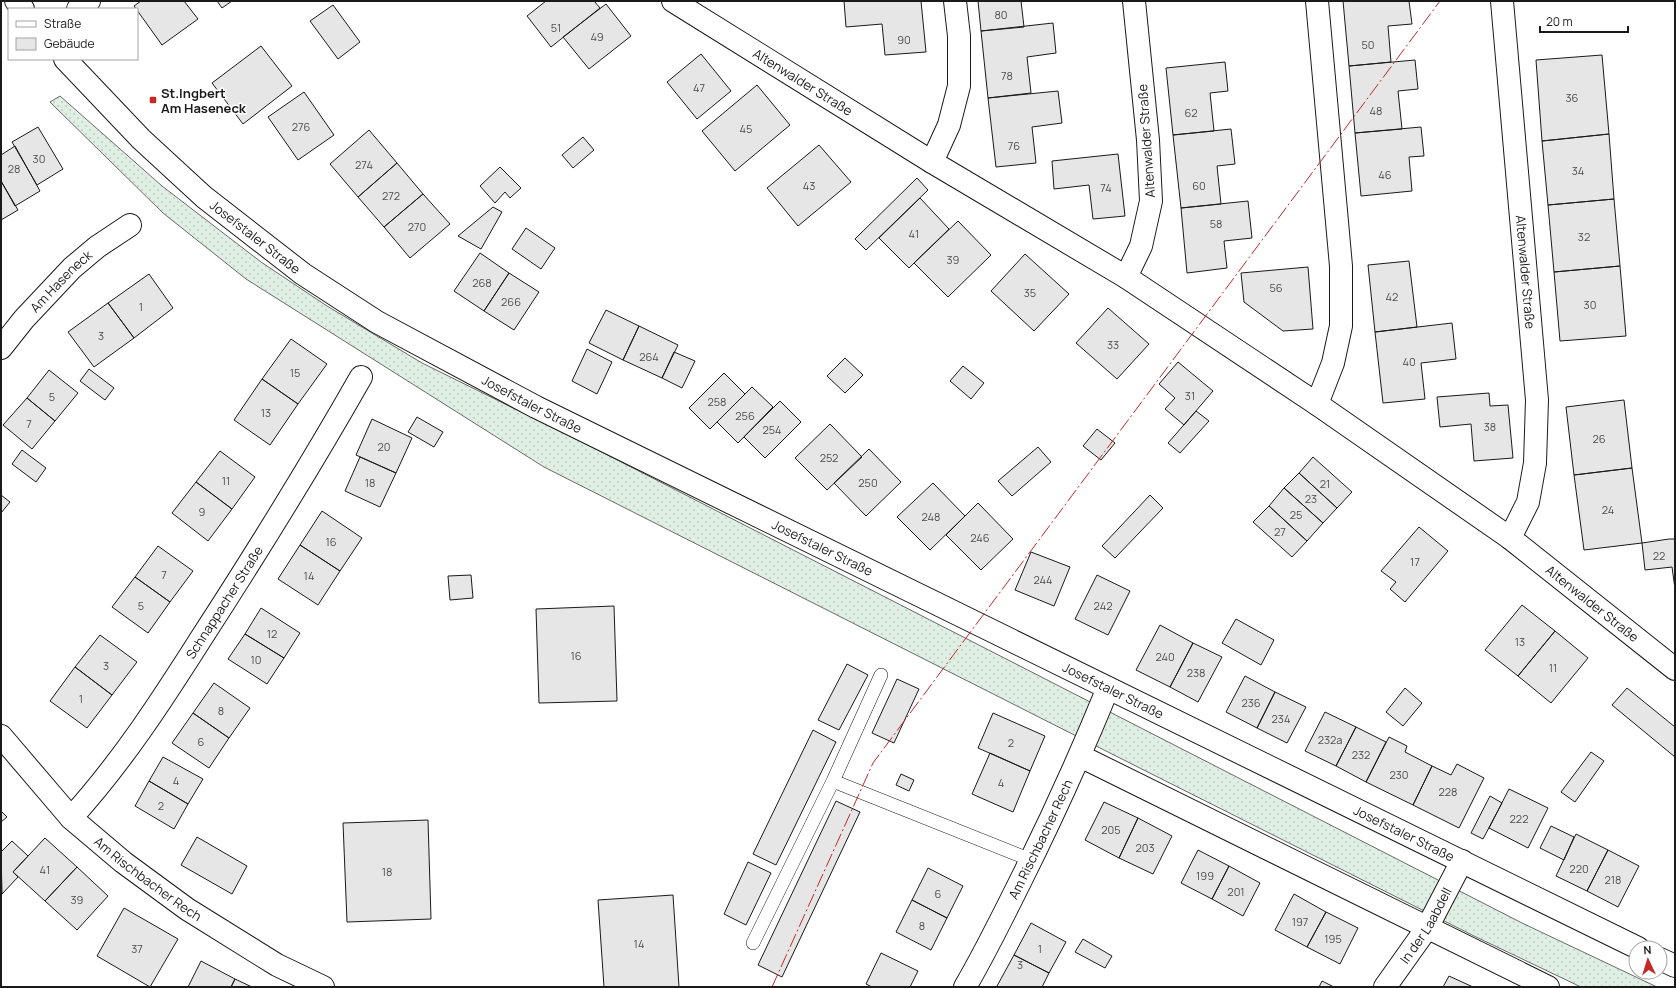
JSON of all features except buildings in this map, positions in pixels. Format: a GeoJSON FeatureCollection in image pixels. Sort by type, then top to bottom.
{"type":"FeatureCollection","features":[{"type":"Feature","properties":{"kind":"street"},"geometry":{"type":"LineString","coordinates":[[79,8],[89,1]]}},
{"type":"Feature","properties":{"kind":"street","name":"Altenwalder Straße"},"geometry":{"type":"LineString","coordinates":[[673,1],[932,162],[1126,277],[1317,404],[1510,538],[1675,669]]}},
{"type":"Feature","properties":{"kind":"street"},"geometry":{"type":"LineString","coordinates":[[932,162],[949,125],[960,86],[959,36],[955,1]]}},
{"type":"Feature","properties":{"kind":"street","name":"Altenwalder Straße"},"geometry":{"type":"LineString","coordinates":[[1126,277],[1142,246],[1150,201],[1148,140],[1134,1]]}},
{"type":"Feature","properties":{"kind":"street"},"geometry":{"type":"LineString","coordinates":[[1317,1],[1341,266],[1341,326],[1333,363],[1317,404]]}},
{"type":"Feature","properties":{"kind":"street","name":"Altenwalder Straße"},"geometry":{"type":"LineString","coordinates":[[1502,1],[1538,400],[1536,463],[1528,502],[1510,538]]}},
{"type":"Feature","properties":{"kind":"street","name":"Josefstaler Straße"},"geometry":{"type":"LineString","coordinates":[[65,60],[141,139],[204,197],[303,274],[377,322],[544,410],[1628,943]]}},
{"type":"Feature","properties":{"kind":"street","name":"Am Haseneck"},"geometry":{"type":"LineString","coordinates":[[1,348],[24,319],[72,268],[97,247],[130,225]]}},
{"type":"Feature","properties":{"kind":"street","name":"Schnappacher Straße"},"geometry":{"type":"LineString","coordinates":[[71,818],[99,788],[174,681],[301,481],[361,377]]}},
{"type":"Feature","properties":{"kind":"street","name":"Am Rischbacher Rech"},"geometry":{"type":"LineString","coordinates":[[965,987],[982,958],[1031,860],[1080,756],[1108,688]]}},
{"type":"Feature","properties":{"kind":"street","name":"Am Rischbacher Rech"},"geometry":{"type":"LineString","coordinates":[[1,736],[71,818],[123,862],[187,910],[277,965],[323,987]]}},
{"type":"Feature","properties":{"kind":"street"},"geometry":{"type":"LineString","coordinates":[[1080,756],[1548,987]]}},
{"type":"Feature","properties":{"kind":"street","name":"In der Laabdell"},"geometry":{"type":"LineString","coordinates":[[1385,987],[1427,928],[1462,861]]}},
{"type":"Feature","properties":{"kind":"lane"},"geometry":{"type":"LineString","coordinates":[[753,943],[833,780],[881,675]]}},
{"type":"Feature","properties":{"kind":"lane"},"geometry":{"type":"LineString","coordinates":[[833,780],[1031,860]]}},
{"type":"Feature","properties":{"kind":"green space"},"geometry":{"type":"Polygon","coordinates":[[[60,96],[162,186],[261,262],[327,306],[422,363],[588,445],[1522,923],[1628,973],[1628,980],[1642,980],[1657,987],[1581,987],[1474,936],[544,467],[246,279],[163,213],[50,102],[60,96]]]}},
{"type":"Feature","properties":{"kind":"power"},"geometry":{"type":"LineString","coordinates":[[772,987],[873,763],[1440,1]]}},
{"type":"Feature","properties":{"kind":"place","name":"St.Ingbert Am Haseneck"},"geometry":{"type":"Point","coordinates":[153,100]}}]}
